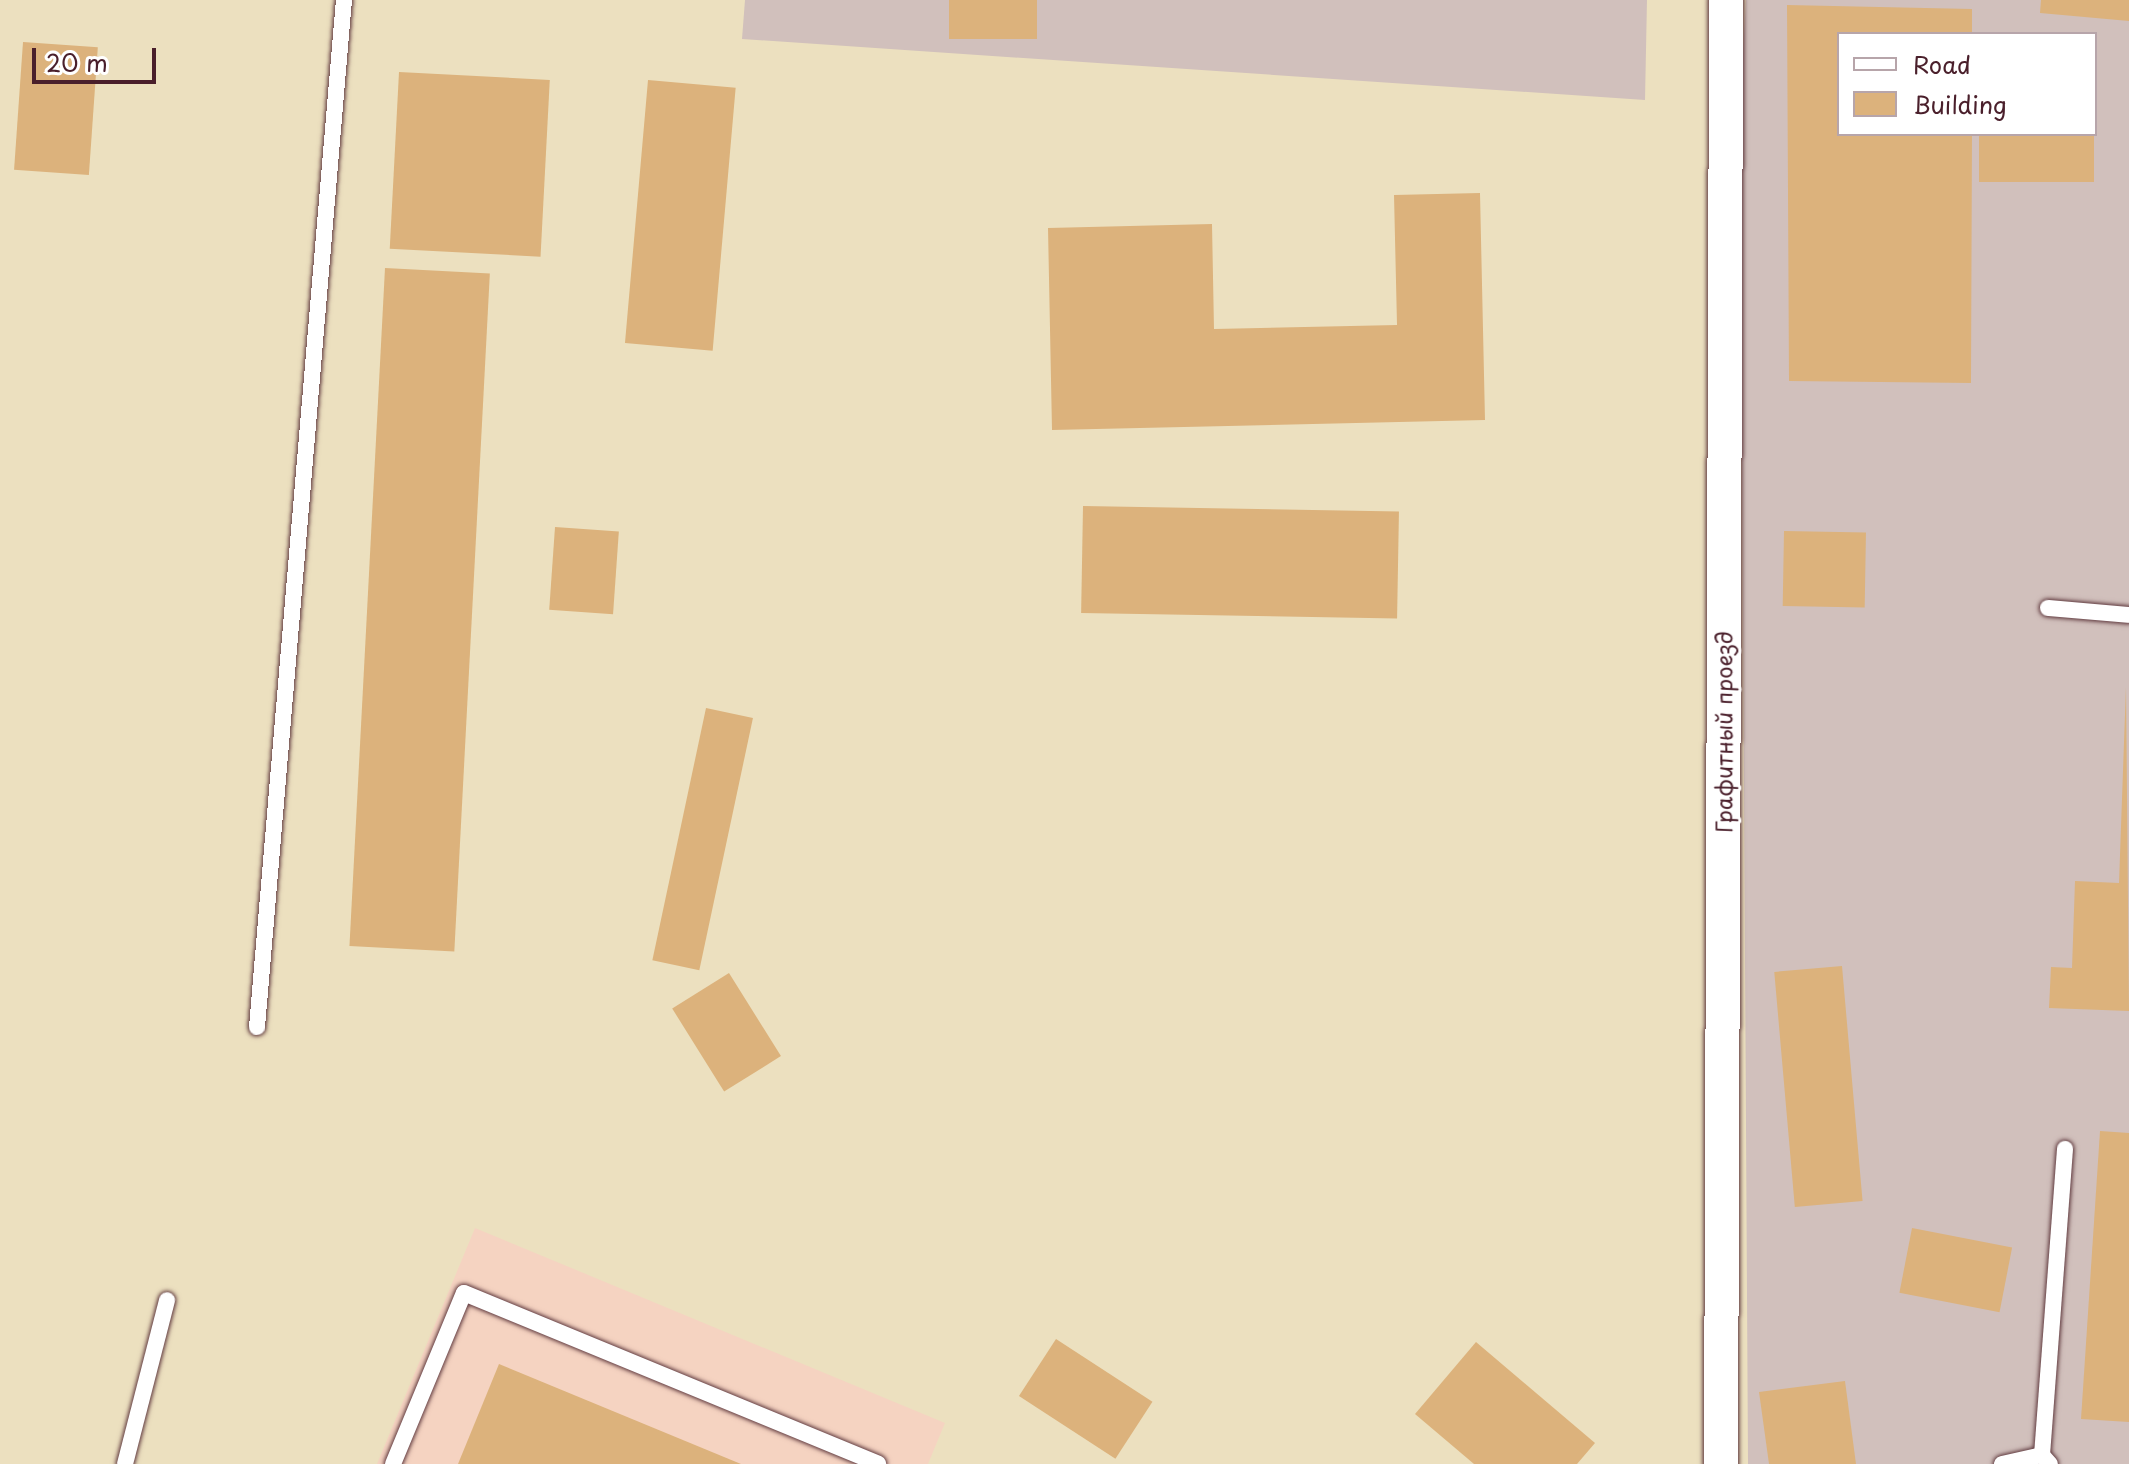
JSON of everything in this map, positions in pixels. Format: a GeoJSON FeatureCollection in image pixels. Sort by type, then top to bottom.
{"type":"FeatureCollection","features":[{"type":"Feature","properties":{"kind":"street","name":"Графитный проезд"},"geometry":{"type":"LineString","coordinates":[[1721,1464],[1726,0]]}},
{"type":"Feature","properties":{"kind":"lane"},"geometry":{"type":"LineString","coordinates":[[257,1027],[344,0]]}},
{"type":"Feature","properties":{"kind":"lane"},"geometry":{"type":"LineString","coordinates":[[2048,608],[2129,615]]}},
{"type":"Feature","properties":{"kind":"lane"},"geometry":{"type":"LineString","coordinates":[[2002,1464],[2046,1460],[2065,1149]]}},
{"type":"Feature","properties":{"kind":"lane"},"geometry":{"type":"LineString","coordinates":[[393,1464],[464,1293],[878,1464]]}},
{"type":"Feature","properties":{"kind":"lane"},"geometry":{"type":"LineString","coordinates":[[125,1464],[167,1300]]}},
{"type":"Feature","properties":{"kind":"shaded area"},"geometry":{"type":"Polygon","coordinates":[[[745,0],[1647,0],[1645,100],[742,39],[745,0]]]}},
{"type":"Feature","properties":{"kind":"shaded area"},"geometry":{"type":"Polygon","coordinates":[[[1746,0],[2129,0],[2129,1464],[1748,1464],[1740,107],[1746,0]]]}},
{"type":"Feature","properties":{"kind":"shaded area"},"geometry":{"type":"Polygon","coordinates":[[[475,1228],[945,1423],[928,1464],[377,1464],[475,1228]]]}},
{"type":"Feature","properties":{"kind":"building"},"geometry":{"type":"Polygon","coordinates":[[[949,0],[1037,0],[1037,39],[949,39],[949,0]]]}},
{"type":"Feature","properties":{"kind":"building"},"geometry":{"type":"Polygon","coordinates":[[[2041,0],[2129,0],[2129,21],[2040,13],[2041,0]]]}},
{"type":"Feature","properties":{"kind":"building"},"geometry":{"type":"Polygon","coordinates":[[[1787,5],[1972,9],[1972,32],[1837,32],[1837,136],[1972,136],[1971,383],[1789,381],[1787,5]]]}},
{"type":"Feature","properties":{"kind":"building"},"geometry":{"type":"Polygon","coordinates":[[[23,42],[98,47],[89,175],[14,170],[23,42]]]}},
{"type":"Feature","properties":{"kind":"building"},"geometry":{"type":"Polygon","coordinates":[[[399,72],[550,80],[541,257],[390,249],[399,72]]]}},
{"type":"Feature","properties":{"kind":"building"},"geometry":{"type":"Polygon","coordinates":[[[648,80],[736,88],[713,351],[625,343],[648,80]]]}},
{"type":"Feature","properties":{"kind":"building"},"geometry":{"type":"Polygon","coordinates":[[[1979,136],[2094,136],[2094,182],[1979,182],[1979,136]]]}},
{"type":"Feature","properties":{"kind":"building"},"geometry":{"type":"Polygon","coordinates":[[[1480,193],[1485,420],[1052,430],[1048,228],[1212,224],[1214,329],[1397,325],[1394,195],[1480,193]]]}},
{"type":"Feature","properties":{"kind":"building"},"geometry":{"type":"Polygon","coordinates":[[[385,268],[490,273],[454,952],[349,946],[385,268]]]}},
{"type":"Feature","properties":{"kind":"building"},"geometry":{"type":"Polygon","coordinates":[[[1083,506],[1399,512],[1397,618],[1081,613],[1083,506]]]}},
{"type":"Feature","properties":{"kind":"building"},"geometry":{"type":"Polygon","coordinates":[[[555,527],[619,531],[613,614],[549,610],[555,527]]]}},
{"type":"Feature","properties":{"kind":"building"},"geometry":{"type":"Polygon","coordinates":[[[1784,531],[1866,532],[1865,607],[1783,606],[1784,531]]]}},
{"type":"Feature","properties":{"kind":"building"},"geometry":{"type":"Polygon","coordinates":[[[2126,686],[2129,1011],[2049,1008],[2051,967],[2072,968],[2075,881],[2119,883],[2126,686]]]}},
{"type":"Feature","properties":{"kind":"building"},"geometry":{"type":"Polygon","coordinates":[[[706,708],[753,718],[699,970],[652,960],[706,708]]]}},
{"type":"Feature","properties":{"kind":"building"},"geometry":{"type":"Polygon","coordinates":[[[1842,966],[1863,1201],[1795,1207],[1774,972],[1842,966]]]}},
{"type":"Feature","properties":{"kind":"building"},"geometry":{"type":"Polygon","coordinates":[[[729,973],[781,1056],[724,1092],[672,1009],[729,973]]]}},
{"type":"Feature","properties":{"kind":"building"},"geometry":{"type":"Polygon","coordinates":[[[2100,1131],[2129,1133],[2129,1422],[2081,1419],[2100,1131]]]}},
{"type":"Feature","properties":{"kind":"building"},"geometry":{"type":"Polygon","coordinates":[[[1912,1228],[2012,1247],[2000,1312],[1899,1293],[1912,1228]]]}},
{"type":"Feature","properties":{"kind":"building"},"geometry":{"type":"Polygon","coordinates":[[[1056,1339],[1152,1402],[1115,1459],[1019,1396],[1056,1339]]]}},
{"type":"Feature","properties":{"kind":"building"},"geometry":{"type":"Polygon","coordinates":[[[1476,1342],[1595,1443],[1577,1464],[1474,1464],[1415,1414],[1476,1342]]]}},
{"type":"Feature","properties":{"kind":"building"},"geometry":{"type":"Polygon","coordinates":[[[499,1364],[741,1464],[458,1464],[499,1364]]]}},
{"type":"Feature","properties":{"kind":"building"},"geometry":{"type":"Polygon","coordinates":[[[1845,1381],[1856,1464],[1769,1464],[1759,1392],[1845,1381]]]}}]}
